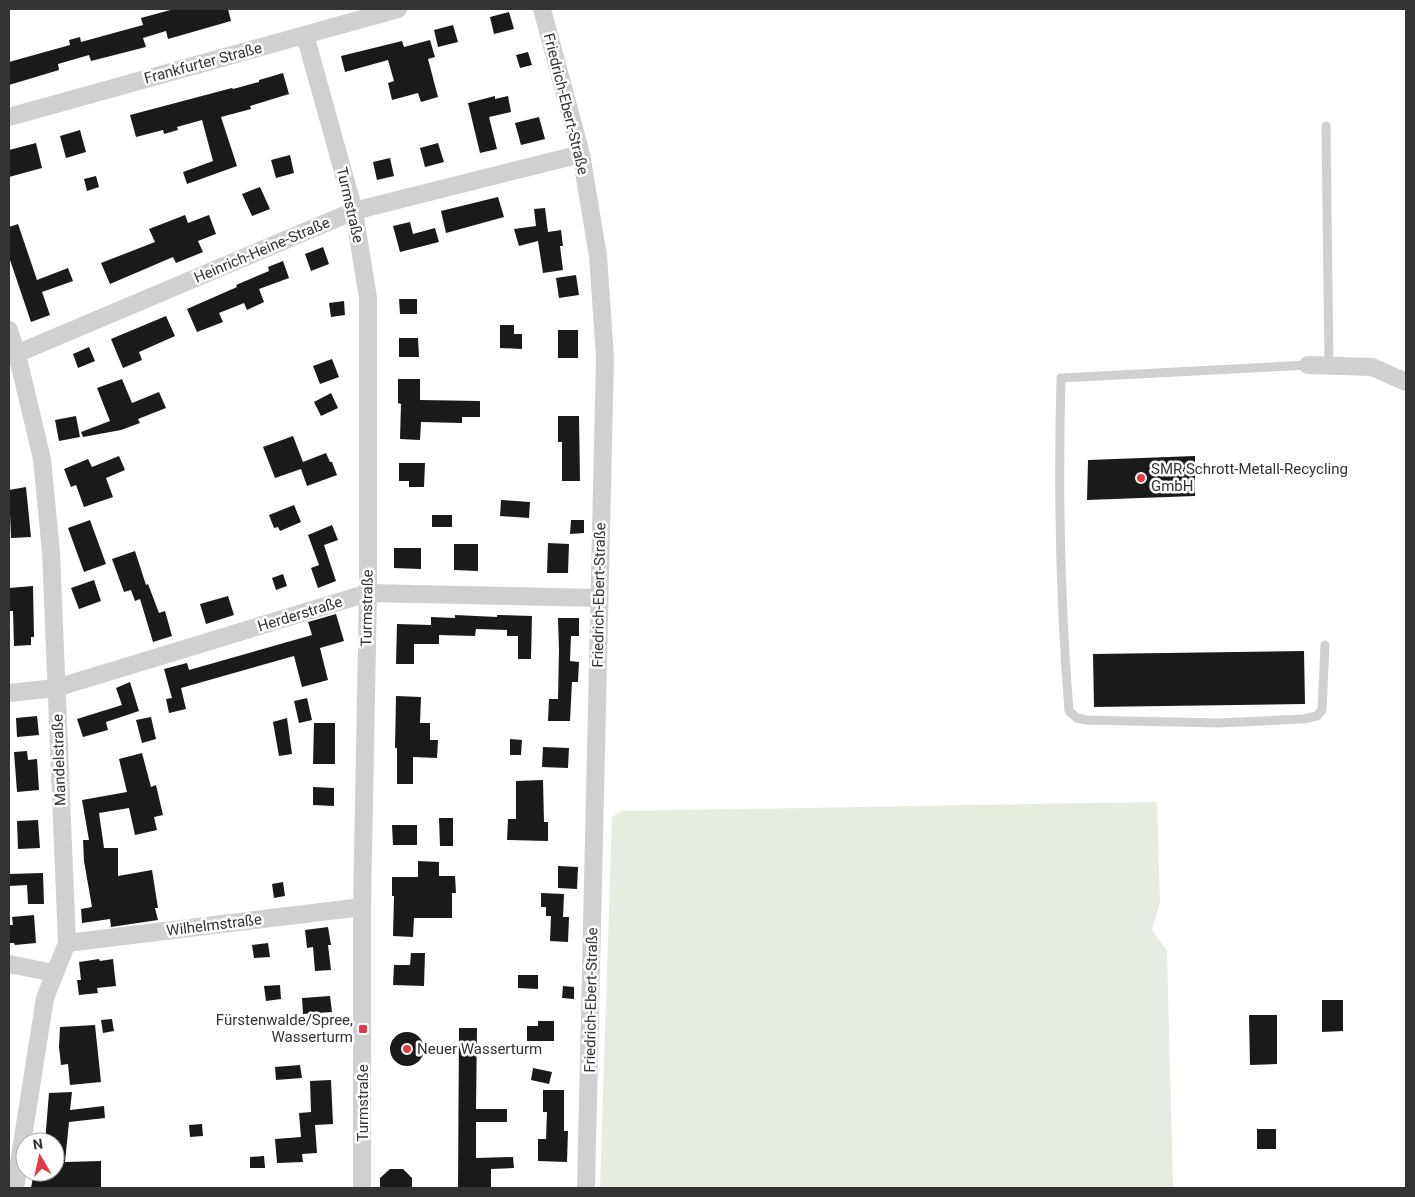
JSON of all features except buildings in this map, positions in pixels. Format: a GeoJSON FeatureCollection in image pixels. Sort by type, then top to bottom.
{"type":"FeatureCollection","features":[{"type":"Feature","properties":{"kind":"street","name":"Frankfurter Straße"},"geometry":{"type":"LineString","coordinates":[[9,117],[398,9]]}},
{"type":"Feature","properties":{"kind":"street","name":"Friedrich-Ebert-Straße"},"geometry":{"type":"LineString","coordinates":[[542,9],[581,154],[598,256],[605,358],[586,1188]]}},
{"type":"Feature","properties":{"kind":"street","name":"Turmstraße"},"geometry":{"type":"LineString","coordinates":[[305,35],[354,211],[368,298],[368,594],[362,906],[362,1188]]}},
{"type":"Feature","properties":{"kind":"street","name":"Heinrich-Heine-Straße"},"geometry":{"type":"LineString","coordinates":[[13,356],[354,211],[581,154]]}},
{"type":"Feature","properties":{"kind":"street","name":"Mandelstraße"},"geometry":{"type":"LineString","coordinates":[[9,330],[13,356],[42,459],[51,552],[66,943],[46,998],[15,1188]]}},
{"type":"Feature","properties":{"kind":"street"},"geometry":{"type":"LineString","coordinates":[[1308,365],[1372,367],[1406,382]]}},
{"type":"Feature","properties":{"kind":"street","name":"Herderstraße"},"geometry":{"type":"LineString","coordinates":[[9,693],[56,688],[368,594],[599,598]]}},
{"type":"Feature","properties":{"kind":"street","name":"Wilhelmstraße"},"geometry":{"type":"LineString","coordinates":[[66,943],[362,906]]}},
{"type":"Feature","properties":{"kind":"street"},"geometry":{"type":"LineString","coordinates":[[9,964],[54,973]]}},
{"type":"Feature","properties":{"kind":"lane"},"geometry":{"type":"LineString","coordinates":[[1326,126],[1329,366]]}},
{"type":"Feature","properties":{"kind":"lane"},"geometry":{"type":"LineString","coordinates":[[1308,365],[1061,378],[1059,442],[1069,711],[1077,718],[1095,720],[1218,723],[1316,716],[1322,710],[1325,645]]}},
{"type":"Feature","properties":{"kind":"shaded area"},"geometry":{"type":"Polygon","coordinates":[[[1157,802],[1160,903],[1152,930],[1167,951],[1173,1188],[600,1188],[612,817],[622,811],[1157,802]]]}},
{"type":"Feature","properties":{"kind":"place","name":"SMR Schrott-Metall-Recycling GmbH"},"geometry":{"type":"Point","coordinates":[1141,478]}},
{"type":"Feature","properties":{"kind":"place","name":"Fürstenwalde/Spree, Wasserturm"},"geometry":{"type":"Point","coordinates":[363,1029]}},
{"type":"Feature","properties":{"kind":"place","name":"Neuer Wasserturm"},"geometry":{"type":"Point","coordinates":[407,1049]}}]}
